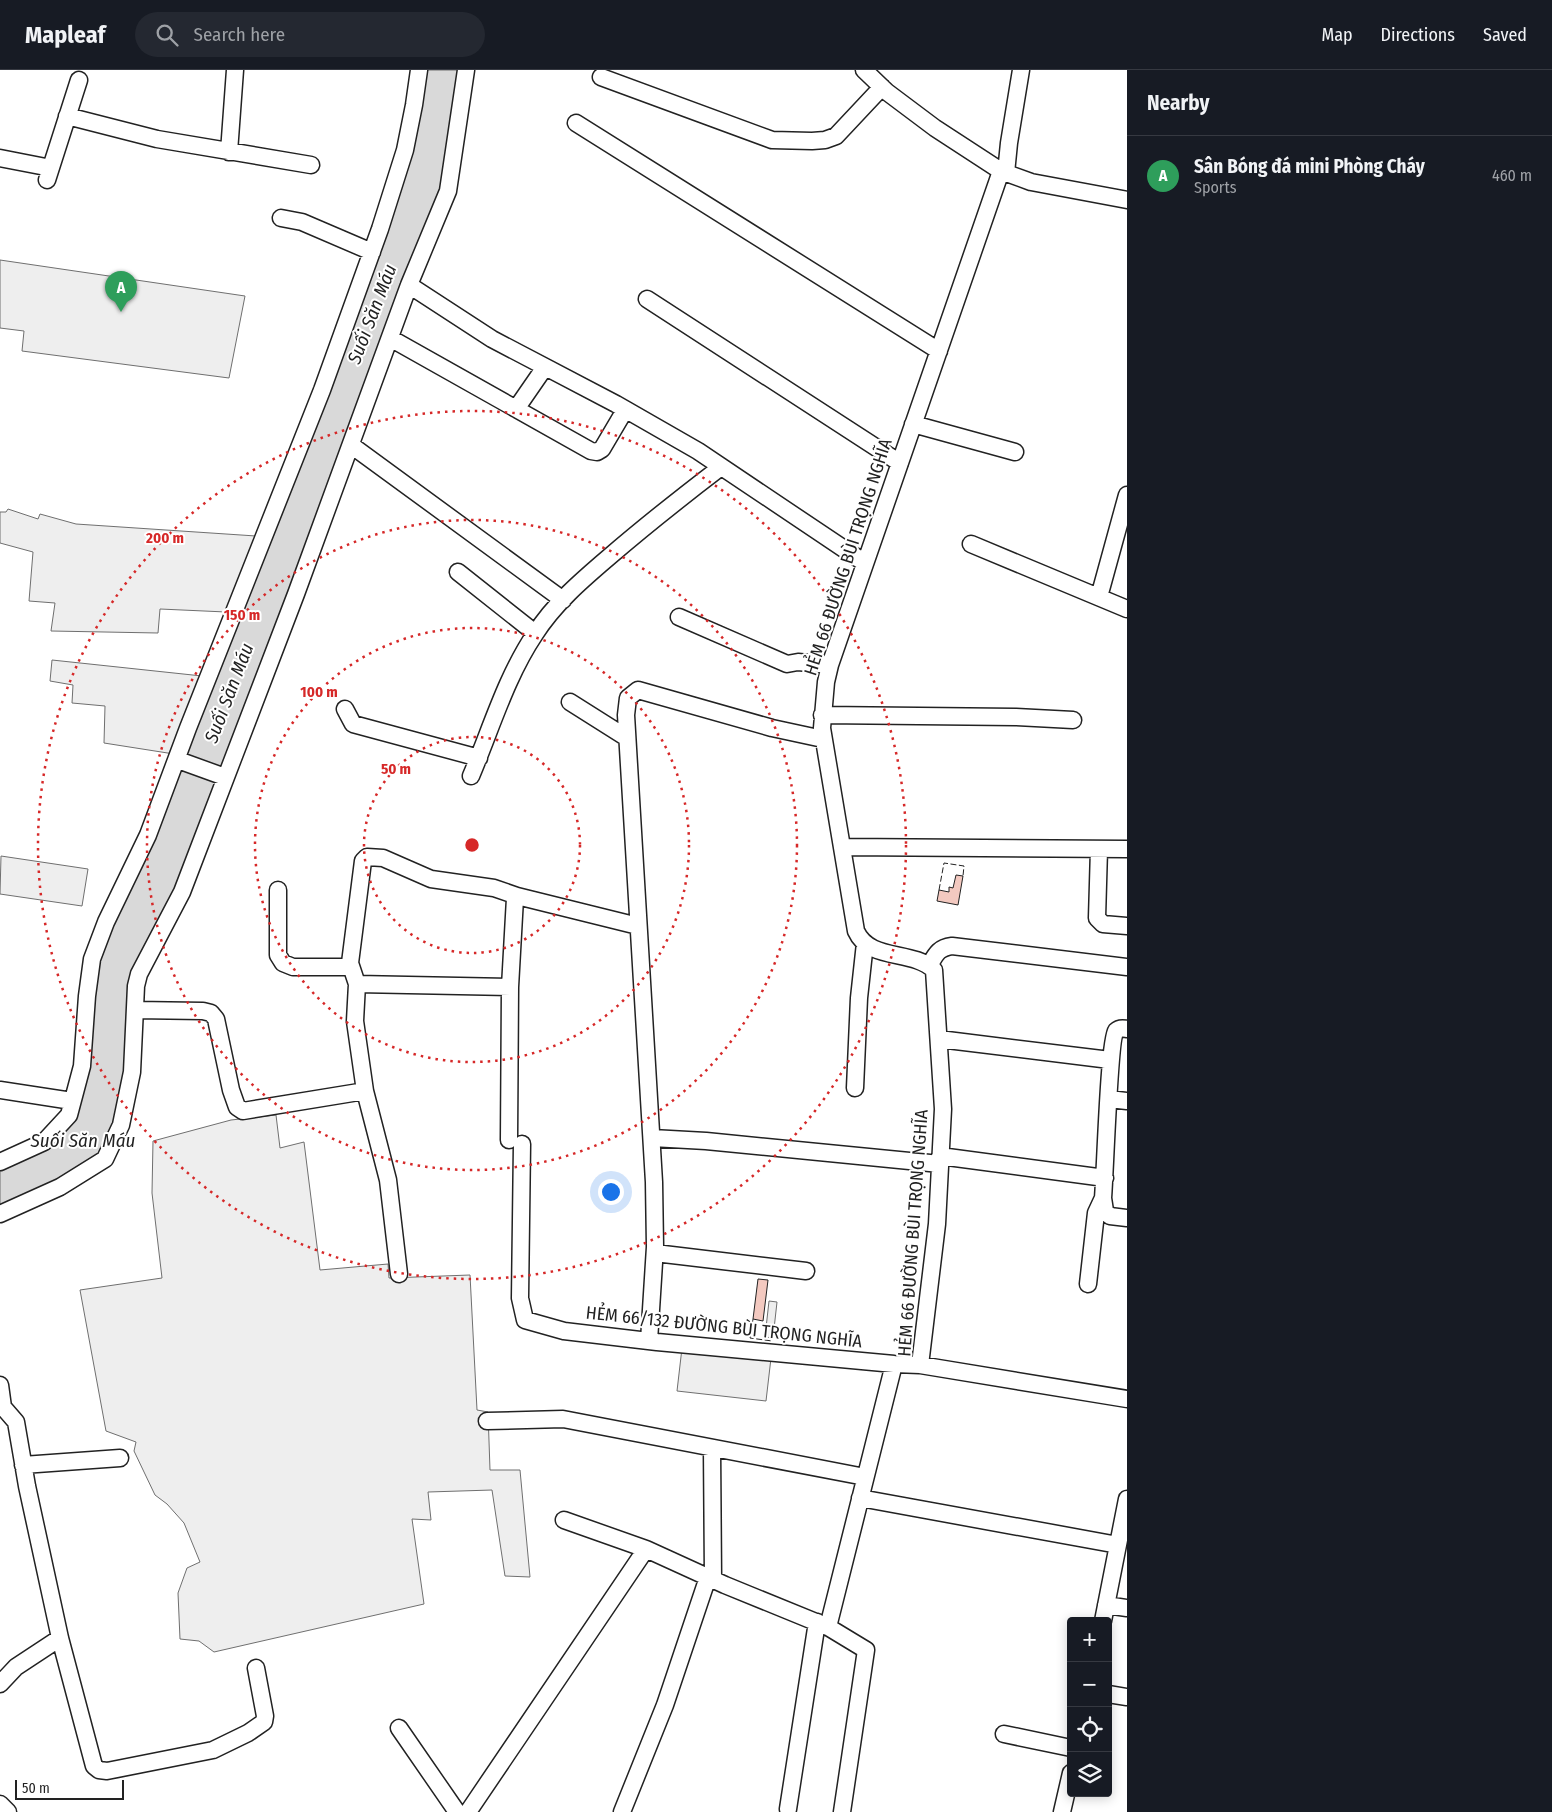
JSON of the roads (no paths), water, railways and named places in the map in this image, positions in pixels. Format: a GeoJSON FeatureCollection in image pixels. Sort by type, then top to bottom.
{"type":"FeatureCollection","features":[{"type":"Feature","properties":{"kind":"street"},"geometry":{"type":"LineString","coordinates":[[229,152],[235,70]]}},
{"type":"Feature","properties":{"kind":"street"},"geometry":{"type":"LineString","coordinates":[[0,1162],[44,1142],[69,1115],[82,1066],[86,996],[92,959],[106,922],[148,835],[178,760],[188,728],[322,390],[372,252],[404,150],[414,105],[419,70]]}},
{"type":"Feature","properties":{"kind":"street"},"geometry":{"type":"LineString","coordinates":[[0,1214],[60,1187],[105,1159],[122,1126],[132,1072],[136,986],[139,974],[182,892],[351,445],[409,285],[448,192],[466,70]]}},
{"type":"Feature","properties":{"kind":"street"},"geometry":{"type":"LineString","coordinates":[[864,70],[882,88],[935,128],[1004,172],[1031,182],[1126,198]]}},
{"type":"Feature","properties":{"kind":"street","name":"HẺM 66 ĐƯỜNG BÙI TRỌNG NGHĨA"},"geometry":{"type":"LineString","coordinates":[[865,943],[859,938],[856,931],[823,739],[822,714],[830,666],[939,351],[1004,172],[1021,70]]}},
{"type":"Feature","properties":{"kind":"street"},"geometry":{"type":"LineString","coordinates":[[601,77],[772,140],[812,141],[825,140],[836,136],[882,88]]}},
{"type":"Feature","properties":{"kind":"street"},"geometry":{"type":"LineString","coordinates":[[0,158],[49,174],[79,80]]}},
{"type":"Feature","properties":{"kind":"street"},"geometry":{"type":"LineString","coordinates":[[67,116],[139,136],[311,165]]}},
{"type":"Feature","properties":{"kind":"street"},"geometry":{"type":"LineString","coordinates":[[576,123],[939,351]]}},
{"type":"Feature","properties":{"kind":"street"},"geometry":{"type":"LineString","coordinates":[[282,218],[302,222],[372,252]]}},
{"type":"Feature","properties":{"kind":"street"},"geometry":{"type":"LineString","coordinates":[[409,285],[492,339],[698,451],[865,563]]}},
{"type":"Feature","properties":{"kind":"street"},"geometry":{"type":"LineString","coordinates":[[648,298],[900,463]]}},
{"type":"Feature","properties":{"kind":"street"},"geometry":{"type":"LineString","coordinates":[[390,338],[591,451],[597,452],[602,449],[625,410]]}},
{"type":"Feature","properties":{"kind":"street"},"geometry":{"type":"LineString","coordinates":[[516,409],[545,367]]}},
{"type":"Feature","properties":{"kind":"street"},"geometry":{"type":"LineString","coordinates":[[914,424],[1015,452]]}},
{"type":"Feature","properties":{"kind":"street"},"geometry":{"type":"LineString","coordinates":[[351,445],[563,600]]}},
{"type":"Feature","properties":{"kind":"street"},"geometry":{"type":"LineString","coordinates":[[471,776],[521,657],[535,633],[551,612],[593,571],[661,512],[721,467]]}},
{"type":"Feature","properties":{"kind":"street"},"geometry":{"type":"LineString","coordinates":[[1099,598],[1127,495]]}},
{"type":"Feature","properties":{"kind":"street"},"geometry":{"type":"LineString","coordinates":[[971,544],[1127,609]]}},
{"type":"Feature","properties":{"kind":"street"},"geometry":{"type":"LineString","coordinates":[[458,572],[535,633]]}},
{"type":"Feature","properties":{"kind":"street"},"geometry":{"type":"LineString","coordinates":[[679,618],[787,664],[798,662],[830,666]]}},
{"type":"Feature","properties":{"kind":"street"},"geometry":{"type":"LineString","coordinates":[[649,1341],[655,1253],[652,1138],[627,738],[626,715],[628,698],[638,690],[772,728],[823,739]]}},
{"type":"Feature","properties":{"kind":"street"},"geometry":{"type":"LineString","coordinates":[[570,702],[627,738]]}},
{"type":"Feature","properties":{"kind":"street"},"geometry":{"type":"LineString","coordinates":[[345,709],[353,724],[479,758]]}},
{"type":"Feature","properties":{"kind":"street"},"geometry":{"type":"LineString","coordinates":[[822,714],[1016,717],[1073,720]]}},
{"type":"Feature","properties":{"kind":"street"},"geometry":{"type":"LineString","coordinates":[[178,760],[225,778]]}},
{"type":"Feature","properties":{"kind":"street"},"geometry":{"type":"LineString","coordinates":[[842,847],[1127,849]]}},
{"type":"Feature","properties":{"kind":"street"},"geometry":{"type":"LineString","coordinates":[[1099,849],[1097,918],[1103,924],[1127,926]]}},
{"type":"Feature","properties":{"kind":"street"},"geometry":{"type":"LineString","coordinates":[[399,1274],[388,1180],[365,1091],[355,1021],[357,984],[350,963],[363,861],[367,857],[382,858],[431,879],[494,888],[517,896],[638,926]]}},
{"type":"Feature","properties":{"kind":"street"},"geometry":{"type":"LineString","coordinates":[[278,890],[278,955],[283,963],[293,967],[352,966]]}},
{"type":"Feature","properties":{"kind":"street"},"geometry":{"type":"LineString","coordinates":[[357,984],[510,987],[515,898],[517,896]]}},
{"type":"Feature","properties":{"kind":"street"},"geometry":{"type":"LineString","coordinates":[[865,943],[872,949],[930,966],[935,955],[942,947],[952,946],[1127,967]]}},
{"type":"Feature","properties":{"kind":"street"},"geometry":{"type":"LineString","coordinates":[[855,1088],[859,998],[865,943]]}},
{"type":"Feature","properties":{"kind":"street","name":"HẺM 66 ĐƯỜNG BÙI TRỌNG NGHĨA"},"geometry":{"type":"LineString","coordinates":[[930,966],[934,970],[943,1109],[937,1224],[920,1365],[1127,1398]]}},
{"type":"Feature","properties":{"kind":"street","name":"HẺM 66/132 ĐƯỜNG BÙI TRỌNG NGHĨA"},"geometry":{"type":"LineString","coordinates":[[510,987],[520,1298],[525,1320],[564,1331],[649,1341],[920,1365]]}},
{"type":"Feature","properties":{"kind":"street"},"geometry":{"type":"LineString","coordinates":[[135,1010],[203,1010],[211,1014],[216,1019],[231,1090],[237,1108],[243,1111],[365,1091]]}},
{"type":"Feature","properties":{"kind":"street"},"geometry":{"type":"LineString","coordinates":[[1127,1029],[1122,1028],[1114,1036],[1110,1060],[1110,1099],[1103,1198],[1105,1211],[1110,1216],[1127,1218]]}},
{"type":"Feature","properties":{"kind":"street"},"geometry":{"type":"LineString","coordinates":[[939,1039],[1110,1060]]}},
{"type":"Feature","properties":{"kind":"street"},"geometry":{"type":"LineString","coordinates":[[0,1090],[72,1101]]}},
{"type":"Feature","properties":{"kind":"street"},"geometry":{"type":"LineString","coordinates":[[1110,1099],[1127,1101]]}},
{"type":"Feature","properties":{"kind":"street"},"geometry":{"type":"LineString","coordinates":[[652,1138],[940,1160],[1105,1178]]}},
{"type":"Feature","properties":{"kind":"street"},"geometry":{"type":"LineString","coordinates":[[1088,1284],[1096,1213],[1103,1198]]}},
{"type":"Feature","properties":{"kind":"street"},"geometry":{"type":"LineString","coordinates":[[655,1253],[806,1271]]}},
{"type":"Feature","properties":{"kind":"street"},"geometry":{"type":"LineString","coordinates":[[788,1809],[822,1624],[860,1498],[894,1364]]}},
{"type":"Feature","properties":{"kind":"street"},"geometry":{"type":"LineString","coordinates":[[0,1385],[4,1407],[16,1422],[23,1465],[60,1638],[94,1766],[99,1770],[107,1771],[213,1750],[248,1733],[264,1722],[265,1716],[256,1668]]}},
{"type":"Feature","properties":{"kind":"street"},"geometry":{"type":"LineString","coordinates":[[487,1421],[563,1419],[865,1477]]}},
{"type":"Feature","properties":{"kind":"street"},"geometry":{"type":"LineString","coordinates":[[622,1812],[665,1706],[710,1578],[712,1448]]}},
{"type":"Feature","properties":{"kind":"street"},"geometry":{"type":"LineString","coordinates":[[23,1465],[120,1458]]}},
{"type":"Feature","properties":{"kind":"street"},"geometry":{"type":"LineString","coordinates":[[860,1498],[1118,1545]]}},
{"type":"Feature","properties":{"kind":"street"},"geometry":{"type":"LineString","coordinates":[[1127,1499],[1105,1613],[1127,1608]]}},
{"type":"Feature","properties":{"kind":"street"},"geometry":{"type":"LineString","coordinates":[[564,1520],[646,1549],[710,1578],[822,1624],[865,1648],[867,1652],[842,1812]]}},
{"type":"Feature","properties":{"kind":"street"},"geometry":{"type":"LineString","coordinates":[[468,1812],[646,1549]]}},
{"type":"Feature","properties":{"kind":"street"},"geometry":{"type":"LineString","coordinates":[[0,1684],[16,1667],[60,1638]]}},
{"type":"Feature","properties":{"kind":"street"},"geometry":{"type":"LineString","coordinates":[[1112,1695],[1127,1697]]}},
{"type":"Feature","properties":{"kind":"street"},"geometry":{"type":"LineString","coordinates":[[399,1728],[457,1812]]}},
{"type":"Feature","properties":{"kind":"street"},"geometry":{"type":"LineString","coordinates":[[1004,1734],[1067,1747]]}},
{"type":"Feature","properties":{"kind":"street"},"geometry":{"type":"LineString","coordinates":[[1062,1812],[1067,1790]]}},
{"type":"Feature","properties":{"kind":"street"},"geometry":{"type":"LineString","coordinates":[[0,1804],[8,1812]]}},
{"type":"Feature","properties":{"kind":"water","name":"Suối Săn Máu"},"geometry":{"type":"Polygon","coordinates":[[[424,70],[461,70],[443,190],[179,885],[136,971],[127,1070],[117,1123],[101,1156],[58,1183],[0,1208],[0,1167],[73,1118],[97,960],[289,487],[424,70]]]}},
{"type":"Feature","properties":{"kind":"place","name":"Sân Bóng đá mini Phòng Cháy"},"geometry":{"type":"Point","coordinates":[121,312]}}]}
